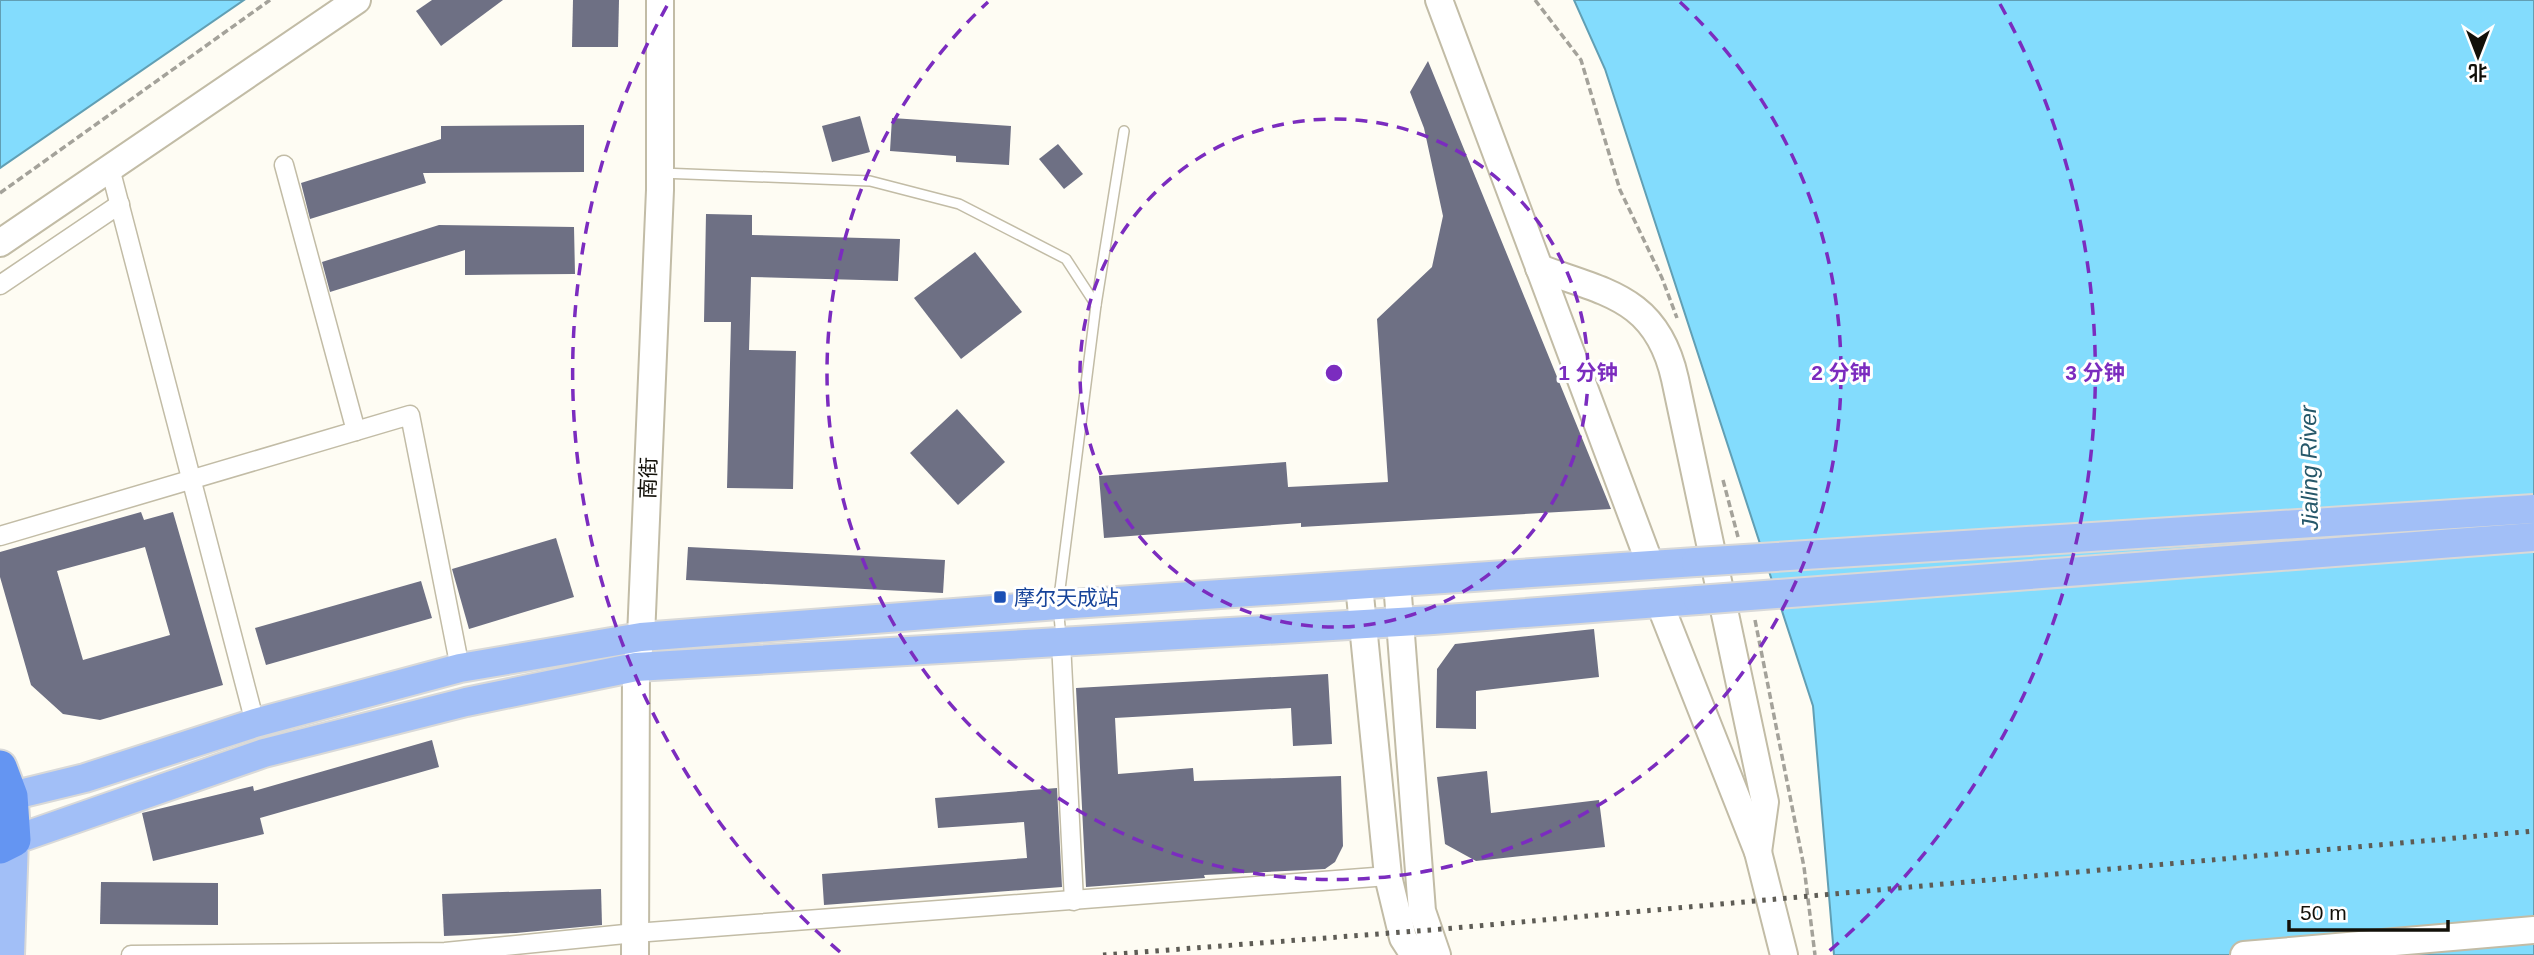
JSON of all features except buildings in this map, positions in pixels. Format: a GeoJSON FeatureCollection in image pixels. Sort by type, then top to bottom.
{"type":"FeatureCollection","features":[{"type":"Feature","properties":{"kind":"highway"},"geometry":{"type":"LineString","coordinates":[[4,788],[7,844]]}},
{"type":"Feature","properties":{"kind":"main road"},"geometry":{"type":"LineString","coordinates":[[4,788],[85,778],[255,723],[460,668],[641,637],[1650,564],[2534,509]]}},
{"type":"Feature","properties":{"kind":"main road"},"geometry":{"type":"LineString","coordinates":[[9,955],[7,844],[264,753],[466,702],[636,667],[1400,622],[2534,537]]}},
{"type":"Feature","properties":{"kind":"street"},"geometry":{"type":"LineString","coordinates":[[0,243],[357,0]]}},
{"type":"Feature","properties":{"kind":"street","name":"南街"},"geometry":{"type":"LineString","coordinates":[[635,944],[636,667],[641,637],[660,172],[660,0]]}},
{"type":"Feature","properties":{"kind":"street"},"geometry":{"type":"LineString","coordinates":[[1439,0],[1650,564]]}},
{"type":"Feature","properties":{"kind":"street"},"geometry":{"type":"LineString","coordinates":[[284,165],[356,431]]}},
{"type":"Feature","properties":{"kind":"street"},"geometry":{"type":"LineString","coordinates":[[110,168],[255,723]]}},
{"type":"Feature","properties":{"kind":"street"},"geometry":{"type":"LineString","coordinates":[[0,285],[120,204]]}},
{"type":"Feature","properties":{"kind":"street"},"geometry":{"type":"LineString","coordinates":[[1539,268],[1597,286],[1622,298],[1644,315],[1665,345],[1675,379],[1765,802],[1758,852]]}},
{"type":"Feature","properties":{"kind":"street"},"geometry":{"type":"LineString","coordinates":[[0,536],[410,415],[460,668]]}},
{"type":"Feature","properties":{"kind":"street"},"geometry":{"type":"LineString","coordinates":[[1397,582],[1422,911],[1437,955]]}},
{"type":"Feature","properties":{"kind":"street"},"geometry":{"type":"LineString","coordinates":[[1359,585],[1388,876],[1403,938],[1414,955]]}},
{"type":"Feature","properties":{"kind":"street"},"geometry":{"type":"LineString","coordinates":[[1659,602],[1758,852],[1784,955]]}},
{"type":"Feature","properties":{"kind":"street"},"geometry":{"type":"LineString","coordinates":[[1061,642],[1074,901]]}},
{"type":"Feature","properties":{"kind":"street"},"geometry":{"type":"LineString","coordinates":[[131,955],[445,952],[635,944],[1074,901],[1388,876]]}},
{"type":"Feature","properties":{"kind":"street"},"geometry":{"type":"LineString","coordinates":[[2244,955],[2534,930]]}},
{"type":"Feature","properties":{"kind":"lane"},"geometry":{"type":"LineString","coordinates":[[1061,642],[1058,605],[1096,305],[1124,131]]}},
{"type":"Feature","properties":{"kind":"lane"},"geometry":{"type":"LineString","coordinates":[[660,172],[870,181],[959,204],[1066,258],[1096,305]]}},
{"type":"Feature","properties":{"kind":"path"},"geometry":{"type":"LineString","coordinates":[[0,193],[270,0]]}},
{"type":"Feature","properties":{"kind":"water"},"geometry":{"type":"Polygon","coordinates":[[[0,0],[244,0],[0,168],[0,0]]]}},
{"type":"Feature","properties":{"kind":"water","name":"Jialing River"},"geometry":{"type":"Polygon","coordinates":[[[1574,0],[2534,0],[2534,955],[1834,955],[1813,706],[1605,69],[1574,0]]]}},
{"type":"Feature","properties":{"kind":"railway"},"geometry":{"type":"LineString","coordinates":[[1103,955],[1443,929],[2534,831]]}},
{"type":"Feature","properties":{"kind":"place","name":"摩尔天成站"},"geometry":{"type":"Point","coordinates":[1000,597]}}]}
